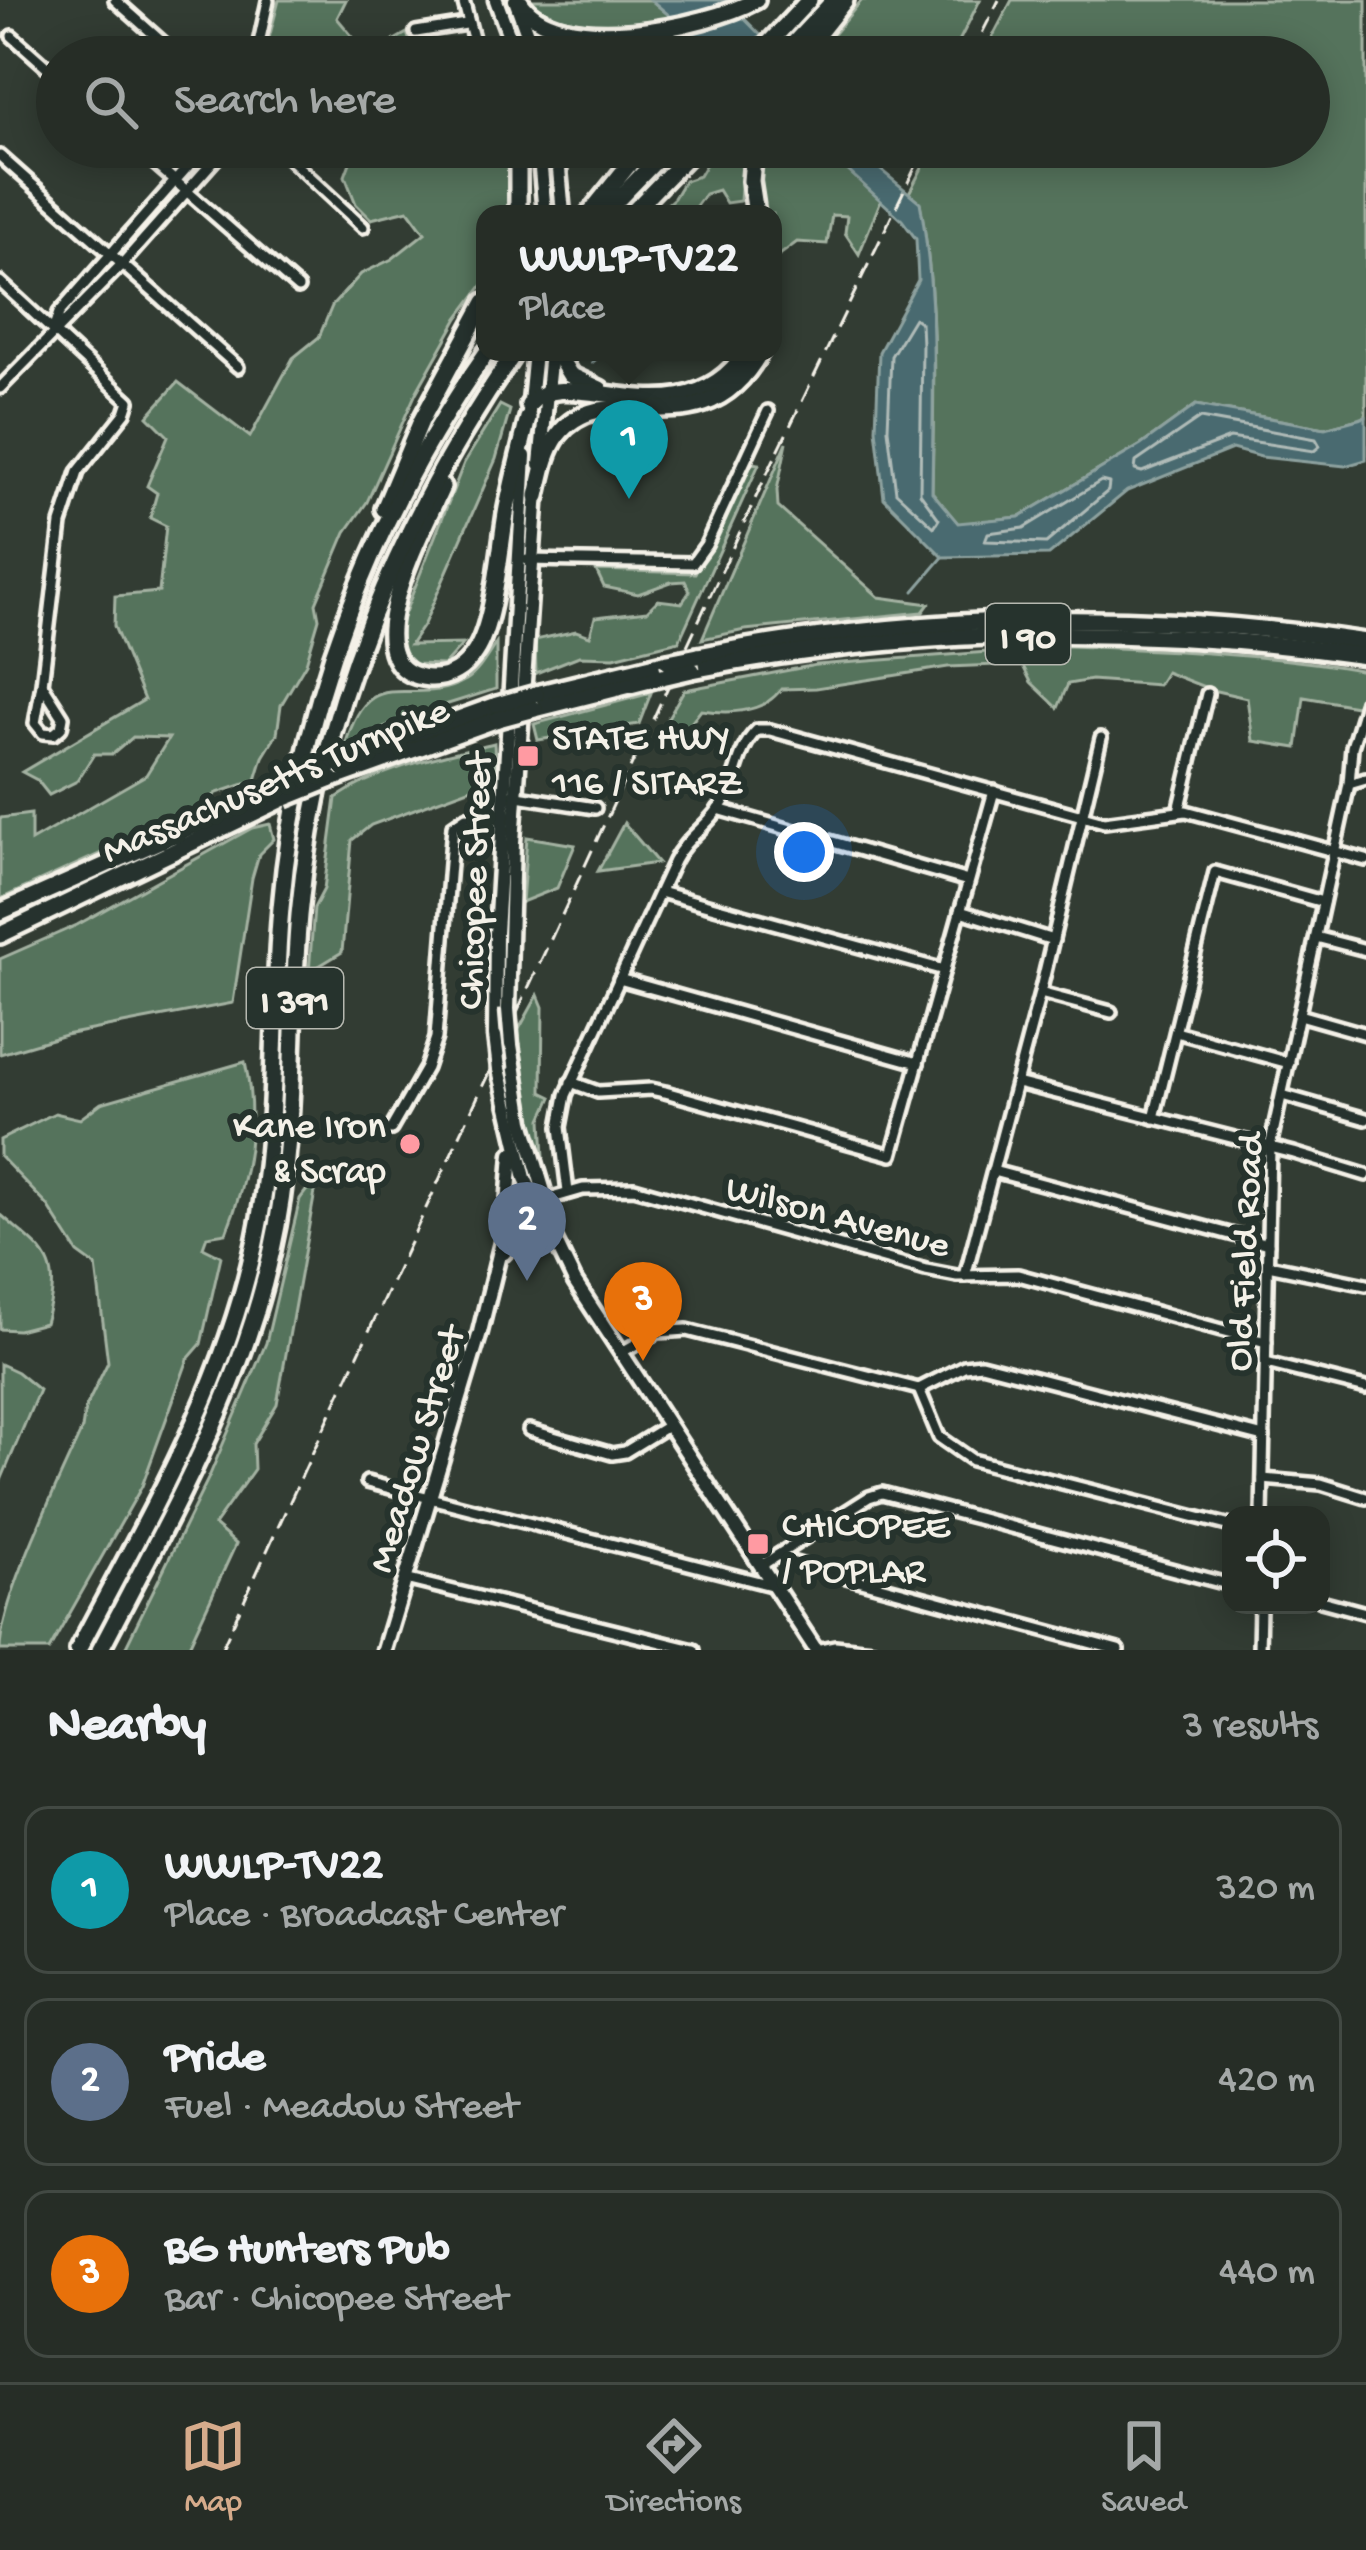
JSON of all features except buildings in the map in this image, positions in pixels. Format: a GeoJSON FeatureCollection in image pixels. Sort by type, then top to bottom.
{"type":"FeatureCollection","features":[{"type":"Feature","properties":{"kind":"highway"},"geometry":{"type":"LineString","coordinates":[[517,0],[540,22],[594,31],[649,32],[704,22],[754,1]]}},
{"type":"Feature","properties":{"kind":"highway"},"geometry":{"type":"LineString","coordinates":[[775,36],[809,0]]}},
{"type":"Feature","properties":{"kind":"highway"},"geometry":{"type":"LineString","coordinates":[[810,36],[834,0]]}},
{"type":"Feature","properties":{"kind":"highway"},"geometry":{"type":"LineString","coordinates":[[813,36],[845,0]]}},
{"type":"Feature","properties":{"kind":"highway"},"geometry":{"type":"LineString","coordinates":[[579,36],[594,31]]}},
{"type":"Feature","properties":{"kind":"highway"},"geometry":{"type":"LineString","coordinates":[[518,168],[518,205]]}},
{"type":"Feature","properties":{"kind":"highway"},"geometry":{"type":"LineString","coordinates":[[596,205],[626,168]]}},
{"type":"Feature","properties":{"kind":"highway"},"geometry":{"type":"LineString","coordinates":[[613,205],[649,168]]}},
{"type":"Feature","properties":{"kind":"highway"},"geometry":{"type":"LineString","coordinates":[[640,205],[676,168]]}},
{"type":"Feature","properties":{"kind":"highway"},"geometry":{"type":"LineString","coordinates":[[753,168],[755,205]]}},
{"type":"Feature","properties":{"kind":"highway"},"geometry":{"type":"LineString","coordinates":[[350,605],[409,448],[476,319]]}},
{"type":"Feature","properties":{"kind":"highway","name":"I 391"},"geometry":{"type":"LineString","coordinates":[[78,1650],[192,1430],[224,1353],[246,1281],[265,1190],[273,1118],[278,943],[289,840],[316,709],[350,605],[416,465],[482,361]]}},
{"type":"Feature","properties":{"kind":"highway","name":"I 391"},"geometry":{"type":"LineString","coordinates":[[100,1650],[208,1440],[253,1325],[284,1184],[292,1110],[300,910],[309,840],[351,677],[420,509],[509,361]]}},
{"type":"Feature","properties":{"kind":"highway"},"geometry":{"type":"LineString","coordinates":[[560,361],[570,375],[620,395]]}},
{"type":"Feature","properties":{"kind":"highway"},"geometry":{"type":"LineString","coordinates":[[472,417],[389,625],[390,645],[399,662],[428,678],[458,671],[484,635],[529,411],[546,394],[665,400],[692,395],[720,381],[738,361]]}},
{"type":"Feature","properties":{"kind":"highway"},"geometry":{"type":"LineString","coordinates":[[537,496],[551,448],[574,420],[607,408],[669,412],[702,406],[734,386],[753,361]]}},
{"type":"Feature","properties":{"kind":"highway","name":"Massachusetts Turnpike"},"geometry":{"type":"LineString","coordinates":[[0,911],[334,771],[498,712],[695,663],[901,627],[1006,621],[1178,622],[1366,642]]}},
{"type":"Feature","properties":{"kind":"highway","name":"Massachusetts Turnpike"},"geometry":{"type":"LineString","coordinates":[[695,663],[848,646],[1031,634],[1200,638],[1366,656]]}},
{"type":"Feature","properties":{"kind":"highway","name":"Massachusetts Turnpike"},"geometry":{"type":"LineString","coordinates":[[0,935],[288,790]]}},
{"type":"Feature","properties":{"kind":"main road"},"geometry":{"type":"LineString","coordinates":[[496,0],[514,36]]}},
{"type":"Feature","properties":{"kind":"main road"},"geometry":{"type":"LineString","coordinates":[[517,0],[522,36]]}},
{"type":"Feature","properties":{"kind":"main road"},"geometry":{"type":"LineString","coordinates":[[541,168],[544,205]]}},
{"type":"Feature","properties":{"kind":"main road"},"geometry":{"type":"LineString","coordinates":[[559,168],[561,205]]}},
{"type":"Feature","properties":{"kind":"main road","name":"Chicopee Street"},"geometry":{"type":"LineString","coordinates":[[511,795],[517,560],[534,361]]}},
{"type":"Feature","properties":{"kind":"main road","name":"Chicopee Street"},"geometry":{"type":"LineString","coordinates":[[552,361],[494,976],[499,1069],[511,1129],[563,1258],[620,1353],[816,1650]]}},
{"type":"Feature","properties":{"kind":"main road","name":"Chicopee Street"},"geometry":{"type":"LineString","coordinates":[[508,820],[511,1045],[542,1202]]}},
{"type":"Feature","properties":{"kind":"main road","name":"Meadow Street"},"geometry":{"type":"LineString","coordinates":[[384,1650],[499,1262],[512,1170],[511,1129]]}},
{"type":"Feature","properties":{"kind":"main road"},"geometry":{"type":"LineString","coordinates":[[507,1222],[514,1210],[542,1202]]}},
{"type":"Feature","properties":{"kind":"main road","name":"Meadow Street"},"geometry":{"type":"LineString","coordinates":[[499,1262],[542,1202]]}},
{"type":"Feature","properties":{"kind":"street"},"geometry":{"type":"LineString","coordinates":[[115,0],[155,36]]}},
{"type":"Feature","properties":{"kind":"street"},"geometry":{"type":"LineString","coordinates":[[463,0],[470,36]]}},
{"type":"Feature","properties":{"kind":"street"},"geometry":{"type":"LineString","coordinates":[[260,36],[268,1]]}},
{"type":"Feature","properties":{"kind":"street"},"geometry":{"type":"LineString","coordinates":[[416,32],[466,24]]}},
{"type":"Feature","properties":{"kind":"street"},"geometry":{"type":"LineString","coordinates":[[12,36],[36,57]]}},
{"type":"Feature","properties":{"kind":"street"},"geometry":{"type":"LineString","coordinates":[[0,156],[238,367]]}},
{"type":"Feature","properties":{"kind":"street"},"geometry":{"type":"LineString","coordinates":[[159,168],[298,288]]}},
{"type":"Feature","properties":{"kind":"street"},"geometry":{"type":"LineString","coordinates":[[53,331],[59,313],[187,168]]}},
{"type":"Feature","properties":{"kind":"street"},"geometry":{"type":"LineString","coordinates":[[0,388],[122,264],[207,168]]}},
{"type":"Feature","properties":{"kind":"street"},"geometry":{"type":"LineString","coordinates":[[300,168],[363,227]]}},
{"type":"Feature","properties":{"kind":"street"},"geometry":{"type":"LineString","coordinates":[[0,282],[129,401],[125,413],[87,455],[69,490],[35,723],[43,733],[53,734],[62,728],[63,717],[42,684]]}},
{"type":"Feature","properties":{"kind":"street"},"geometry":{"type":"LineString","coordinates":[[517,560],[693,563],[706,545],[768,411]]}},
{"type":"Feature","properties":{"kind":"street"},"geometry":{"type":"LineString","coordinates":[[1179,811],[1207,694]]}},
{"type":"Feature","properties":{"kind":"street","name":"Old Field Road"},"geometry":{"type":"LineString","coordinates":[[1262,1506],[1270,1147],[1324,902],[1352,747],[1366,701]]}},
{"type":"Feature","properties":{"kind":"street"},"geometry":{"type":"LineString","coordinates":[[568,1192],[560,1122],[572,1082],[683,845],[718,809],[756,731],[773,730],[1104,822],[1179,811],[1366,860]]}},
{"type":"Feature","properties":{"kind":"street"},"geometry":{"type":"LineString","coordinates":[[965,1276],[1101,738]]}},
{"type":"Feature","properties":{"kind":"street"},"geometry":{"type":"LineString","coordinates":[[1348,784],[1366,779]]}},
{"type":"Feature","properties":{"kind":"street"},"geometry":{"type":"LineString","coordinates":[[572,1082],[614,1093],[651,1089],[892,1155],[994,791]]}},
{"type":"Feature","properties":{"kind":"street"},"geometry":{"type":"LineString","coordinates":[[511,795],[595,808]]}},
{"type":"Feature","properties":{"kind":"street"},"geometry":{"type":"LineString","coordinates":[[718,809],[968,881]]}},
{"type":"Feature","properties":{"kind":"street"},"geometry":{"type":"LineString","coordinates":[[391,1129],[426,1067],[436,1038],[453,826],[466,817],[508,820]]}},
{"type":"Feature","properties":{"kind":"street"},"geometry":{"type":"LineString","coordinates":[[1154,1118],[1215,872],[1324,902]]}},
{"type":"Feature","properties":{"kind":"street"},"geometry":{"type":"LineString","coordinates":[[660,892],[944,970]]}},
{"type":"Feature","properties":{"kind":"street"},"geometry":{"type":"LineString","coordinates":[[960,911],[1053,940]]}},
{"type":"Feature","properties":{"kind":"street"},"geometry":{"type":"LineString","coordinates":[[1316,937],[1366,950]]}},
{"type":"Feature","properties":{"kind":"street"},"geometry":{"type":"LineString","coordinates":[[619,979],[918,1063]]}},
{"type":"Feature","properties":{"kind":"street"},"geometry":{"type":"LineString","coordinates":[[1040,993],[1111,1012]]}},
{"type":"Feature","properties":{"kind":"street"},"geometry":{"type":"LineString","coordinates":[[1299,1015],[1366,1034]]}},
{"type":"Feature","properties":{"kind":"street"},"geometry":{"type":"LineString","coordinates":[[1176,1031],[1289,1063]]}},
{"type":"Feature","properties":{"kind":"street"},"geometry":{"type":"LineString","coordinates":[[1016,1083],[1366,1175]]}},
{"type":"Feature","properties":{"kind":"street"},"geometry":{"type":"LineString","coordinates":[[1282,1094],[1366,1120]]}},
{"type":"Feature","properties":{"kind":"street"},"geometry":{"type":"LineString","coordinates":[[993,1171],[1268,1244]]}},
{"type":"Feature","properties":{"kind":"street","name":"Wilson Avenue"},"geometry":{"type":"LineString","coordinates":[[542,1202],[568,1192],[634,1188],[926,1270],[965,1276],[1018,1275],[1266,1342]]}},
{"type":"Feature","properties":{"kind":"street"},"geometry":{"type":"LineString","coordinates":[[512,1238],[528,1232],[542,1235],[563,1258]]}},
{"type":"Feature","properties":{"kind":"street"},"geometry":{"type":"LineString","coordinates":[[1268,1265],[1366,1286]]}},
{"type":"Feature","properties":{"kind":"street"},"geometry":{"type":"LineString","coordinates":[[620,1353],[658,1332],[687,1330],[920,1389],[968,1364],[986,1364],[1264,1437]]}},
{"type":"Feature","properties":{"kind":"street"},"geometry":{"type":"LineString","coordinates":[[1266,1363],[1366,1388]]}},
{"type":"Feature","properties":{"kind":"street"},"geometry":{"type":"LineString","coordinates":[[920,1389],[939,1437],[972,1460],[1222,1524]]}},
{"type":"Feature","properties":{"kind":"street"},"geometry":{"type":"LineString","coordinates":[[529,1430],[618,1454],[669,1426]]}},
{"type":"Feature","properties":{"kind":"street"},"geometry":{"type":"LineString","coordinates":[[1263,1479],[1321,1484],[1366,1498]]}},
{"type":"Feature","properties":{"kind":"street"},"geometry":{"type":"LineString","coordinates":[[367,1482],[775,1586]]}},
{"type":"Feature","properties":{"kind":"street"},"geometry":{"type":"LineString","coordinates":[[762,1565],[882,1493],[1222,1583]]}},
{"type":"Feature","properties":{"kind":"street"},"geometry":{"type":"LineString","coordinates":[[779,1555],[792,1563],[1118,1650]]}},
{"type":"Feature","properties":{"kind":"street"},"geometry":{"type":"LineString","coordinates":[[405,1579],[694,1650]]}},
{"type":"Feature","properties":{"kind":"street"},"geometry":{"type":"LineString","coordinates":[[1330,1603],[1366,1613]]}},
{"type":"Feature","properties":{"kind":"street"},"geometry":{"type":"LineString","coordinates":[[1259,1650],[1260,1614]]}},
{"type":"Feature","properties":{"kind":"street"},"geometry":{"type":"LineString","coordinates":[[816,1650],[835,1646],[873,1650]]}},
{"type":"Feature","properties":{"kind":"green space"},"geometry":{"type":"Polygon","coordinates":[[[279,0],[346,0],[337,18],[352,36],[270,36],[279,0]]]}},
{"type":"Feature","properties":{"kind":"green space"},"geometry":{"type":"Polygon","coordinates":[[[531,0],[651,0],[672,17],[637,24],[588,23],[537,12],[531,0]]]}},
{"type":"Feature","properties":{"kind":"green space"},"geometry":{"type":"Polygon","coordinates":[[[862,0],[980,0],[962,36],[832,36],[862,0]]]}},
{"type":"Feature","properties":{"kind":"green space"},"geometry":{"type":"Polygon","coordinates":[[[1012,0],[1366,0],[1366,417],[1325,428],[1196,405],[1141,445],[1019,517],[958,524],[932,492],[930,275],[920,203],[909,193],[922,168],[1330,168],[1330,36],[993,36],[1012,0]]]}},
{"type":"Feature","properties":{"kind":"green space"},"geometry":{"type":"Polygon","coordinates":[[[348,168],[508,168],[509,205],[476,205],[476,294],[416,393],[367,502],[346,532],[316,603],[319,619],[306,663],[281,705],[277,734],[256,780],[217,793],[196,810],[0,899],[0,818],[31,814],[31,841],[146,775],[169,738],[133,737],[113,754],[94,754],[77,781],[49,795],[37,780],[22,772],[144,700],[114,626],[115,596],[159,592],[166,526],[150,518],[157,493],[147,486],[168,436],[148,416],[178,382],[250,437],[293,358],[319,337],[332,306],[361,274],[392,259],[425,233],[408,210],[371,219],[356,204],[345,176],[348,168]]]}},
{"type":"Feature","properties":{"kind":"green space"},"geometry":{"type":"Polygon","coordinates":[[[704,168],[742,168],[740,201],[726,203],[718,190],[705,194],[697,205],[666,205],[684,181],[699,176],[704,168]]]}},
{"type":"Feature","properties":{"kind":"green space"},"geometry":{"type":"Polygon","coordinates":[[[761,168],[845,168],[881,200],[859,254],[845,233],[847,216],[832,215],[827,244],[797,242],[782,253],[782,205],[763,205],[761,168]]]}},
{"type":"Feature","properties":{"kind":"green space"},"geometry":{"type":"Polygon","coordinates":[[[500,405],[510,410],[496,459],[424,624],[410,645],[463,644],[444,665],[415,664],[400,650],[398,630],[464,463],[500,405]]]}},
{"type":"Feature","properties":{"kind":"green space"},"geometry":{"type":"Polygon","coordinates":[[[787,442],[778,507],[879,597],[929,604],[923,612],[745,630],[702,639],[787,442]]]}},
{"type":"Feature","properties":{"kind":"green space"},"geometry":{"type":"Polygon","coordinates":[[[751,463],[759,464],[679,641],[614,657],[579,656],[536,673],[535,640],[576,631],[590,636],[595,617],[647,611],[658,600],[682,603],[690,591],[685,581],[638,594],[604,587],[596,570],[695,573],[751,463]]]}},
{"type":"Feature","properties":{"kind":"green space"},"geometry":{"type":"Polygon","coordinates":[[[496,643],[496,689],[410,716],[345,746],[355,719],[380,694],[446,688],[466,680],[496,643]]]}},
{"type":"Feature","properties":{"kind":"green space"},"geometry":{"type":"Polygon","coordinates":[[[1069,646],[1329,665],[1366,671],[1366,689],[1356,706],[1304,697],[1297,748],[1253,741],[1247,698],[1166,672],[1158,685],[1091,680],[1068,684],[1058,708],[1031,682],[1022,664],[948,667],[781,689],[765,703],[745,710],[701,710],[681,736],[659,733],[684,690],[816,665],[1069,646]]]}},
{"type":"Feature","properties":{"kind":"green space"},"geometry":{"type":"Polygon","coordinates":[[[651,693],[639,724],[538,740],[534,724],[651,693]]]}},
{"type":"Feature","properties":{"kind":"green space"},"geometry":{"type":"Polygon","coordinates":[[[494,743],[496,779],[371,825],[352,840],[342,952],[309,972],[314,908],[324,889],[336,798],[392,770],[494,743]]]}},
{"type":"Feature","properties":{"kind":"green space"},"geometry":{"type":"Polygon","coordinates":[[[624,823],[658,863],[598,871],[624,823]]]}},
{"type":"Feature","properties":{"kind":"green space"},"geometry":{"type":"Polygon","coordinates":[[[270,824],[274,839],[259,854],[252,878],[233,1003],[65,1035],[0,1054],[0,959],[77,925],[252,828],[270,824]]]}},
{"type":"Feature","properties":{"kind":"green space"},"geometry":{"type":"Polygon","coordinates":[[[527,837],[575,845],[557,888],[522,902],[527,837]]]}},
{"type":"Feature","properties":{"kind":"green space"},"geometry":{"type":"Polygon","coordinates":[[[538,995],[543,1007],[542,1092],[552,1097],[542,1119],[544,1158],[532,1123],[518,1031],[538,995]]]}},
{"type":"Feature","properties":{"kind":"green space"},"geometry":{"type":"Polygon","coordinates":[[[245,1062],[251,1127],[240,1191],[226,1233],[207,1236],[203,1247],[221,1256],[201,1344],[188,1359],[142,1486],[49,1650],[0,1650],[20,1572],[108,1362],[96,1266],[78,1253],[48,1206],[0,1156],[0,1140],[55,1113],[80,1119],[101,1103],[245,1062]]]}},
{"type":"Feature","properties":{"kind":"green space"},"geometry":{"type":"Polygon","coordinates":[[[318,1175],[277,1404],[253,1444],[254,1469],[214,1525],[236,1544],[187,1650],[124,1650],[209,1477],[266,1343],[300,1199],[318,1175]]]}},
{"type":"Feature","properties":{"kind":"green space"},"geometry":{"type":"Polygon","coordinates":[[[0,1214],[47,1260],[52,1285],[45,1323],[0,1329],[0,1214]]]}},
{"type":"Feature","properties":{"kind":"green space"},"geometry":{"type":"Polygon","coordinates":[[[0,1364],[39,1390],[0,1483],[0,1364]]]}},
{"type":"Feature","properties":{"kind":"water"},"geometry":{"type":"Polygon","coordinates":[[[651,0],[726,0],[761,36],[693,36],[651,0]]]}},
{"type":"Feature","properties":{"kind":"water"},"geometry":{"type":"Polygon","coordinates":[[[845,168],[879,168],[920,202],[932,310],[932,492],[958,523],[1019,517],[1141,445],[1196,405],[1325,428],[1366,417],[1366,460],[1345,466],[1232,449],[1127,491],[1049,555],[943,557],[884,498],[876,429],[879,352],[918,280],[916,239],[845,168]]]}},
{"type":"Feature","properties":{"kind":"waterway"},"geometry":{"type":"LineString","coordinates":[[914,591],[943,557]]}},
{"type":"Feature","properties":{"kind":"railway"},"geometry":{"type":"LineString","coordinates":[[981,36],[999,0]]}},
{"type":"Feature","properties":{"kind":"railway"},"geometry":{"type":"LineString","coordinates":[[221,1650],[763,482],[915,168]]}},
{"type":"Feature","properties":{"kind":"place","name":"WWLP-TV22"},"geometry":{"type":"Point","coordinates":[629,499]}},
{"type":"Feature","properties":{"kind":"place","name":"STATE HWY 116 / SITARZ"},"geometry":{"type":"Point","coordinates":[528,756]}},
{"type":"Feature","properties":{"kind":"place","name":"Kane Iron & Scrap"},"geometry":{"type":"Point","coordinates":[410,1144]}},
{"type":"Feature","properties":{"kind":"place","name":"Pride"},"geometry":{"type":"Point","coordinates":[527,1281]}},
{"type":"Feature","properties":{"kind":"place","name":"BG Hunters Pub"},"geometry":{"type":"Point","coordinates":[643,1361]}},
{"type":"Feature","properties":{"kind":"place","name":"CHICOPEE / POPLAR"},"geometry":{"type":"Point","coordinates":[758,1544]}}]}
